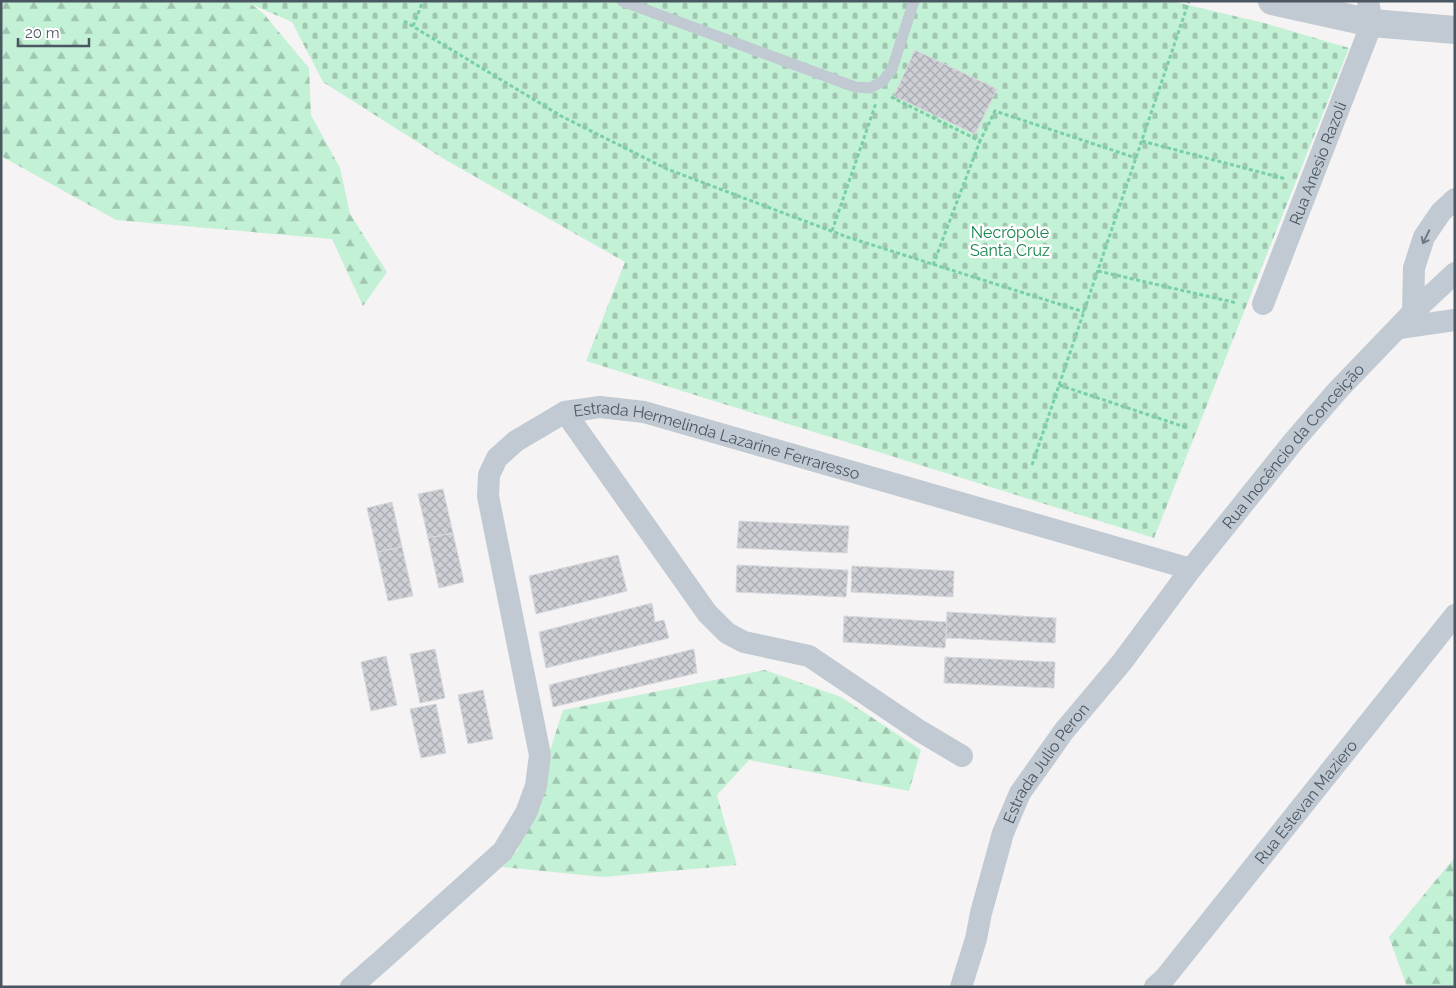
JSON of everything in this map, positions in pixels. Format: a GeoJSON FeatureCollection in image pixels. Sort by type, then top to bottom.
{"type":"FeatureCollection","features":[{"type":"Feature","properties":{"kind":"street"},"geometry":{"type":"LineString","coordinates":[[1272,1],[1370,12],[1455,30]]}},
{"type":"Feature","properties":{"kind":"street","name":"Rua Anesio Razoli"},"geometry":{"type":"LineString","coordinates":[[1263,304],[1370,12]]}},
{"type":"Feature","properties":{"kind":"street"},"geometry":{"type":"LineString","coordinates":[[1455,199],[1441,212],[1424,237],[1414,268],[1406,320],[1455,320]]}},
{"type":"Feature","properties":{"kind":"street","name":"Rua Inocêncio da Conceição"},"geometry":{"type":"LineString","coordinates":[[1191,569],[1293,442],[1338,390],[1406,320],[1455,274]]}},
{"type":"Feature","properties":{"kind":"street","name":"Estrada Hermelinda Lazarine Ferraresso"},"geometry":{"type":"LineString","coordinates":[[351,987],[502,850],[526,813],[536,786],[540,755],[488,496],[489,475],[497,458],[516,441],[565,412],[600,407],[644,412],[1191,569]]}},
{"type":"Feature","properties":{"kind":"street"},"geometry":{"type":"LineString","coordinates":[[565,412],[707,613],[727,633],[744,642],[809,656],[920,731],[962,756]]}},
{"type":"Feature","properties":{"kind":"street","name":"Estrada Julio Peron"},"geometry":{"type":"LineString","coordinates":[[961,987],[976,939],[981,913],[1003,833],[1020,793],[1064,731],[1122,662],[1191,569]]}},
{"type":"Feature","properties":{"kind":"street","name":"Rua Estevan Maziero"},"geometry":{"type":"LineString","coordinates":[[1155,987],[1164,979],[1455,615]]}},
{"type":"Feature","properties":{"kind":"lane"},"geometry":{"type":"LineString","coordinates":[[622,1],[855,87],[870,88],[883,81],[892,69],[914,1]]}},
{"type":"Feature","properties":{"kind":"path"},"geometry":{"type":"LineString","coordinates":[[413,26],[423,1]]}},
{"type":"Feature","properties":{"kind":"path"},"geometry":{"type":"LineString","coordinates":[[1032,465],[1189,1]]}},
{"type":"Feature","properties":{"kind":"path"},"geometry":{"type":"LineString","coordinates":[[404,21],[561,116],[667,169],[832,231],[1084,312]]}},
{"type":"Feature","properties":{"kind":"path"},"geometry":{"type":"LineString","coordinates":[[882,93],[980,140]]}},
{"type":"Feature","properties":{"kind":"path"},"geometry":{"type":"LineString","coordinates":[[832,231],[880,98]]}},
{"type":"Feature","properties":{"kind":"path"},"geometry":{"type":"LineString","coordinates":[[933,265],[980,140],[995,111],[1136,158]]}},
{"type":"Feature","properties":{"kind":"path"},"geometry":{"type":"LineString","coordinates":[[1142,141],[1286,179]]}},
{"type":"Feature","properties":{"kind":"path"},"geometry":{"type":"LineString","coordinates":[[1098,271],[1237,303]]}},
{"type":"Feature","properties":{"kind":"path"},"geometry":{"type":"LineString","coordinates":[[1059,385],[1188,428]]}},
{"type":"Feature","properties":{"kind":"green space"},"geometry":{"type":"Polygon","coordinates":[[[1,1],[247,1],[263,13],[309,68],[311,115],[340,168],[350,214],[387,272],[363,306],[332,239],[116,220],[1,156],[1,1]]]}},
{"type":"Feature","properties":{"kind":"green space","name":"Necrópole Santa Cruz"},"geometry":{"type":"Polygon","coordinates":[[[244,1],[1171,1],[1264,23],[1349,48],[1154,538],[586,361],[625,262],[444,159],[323,82],[292,22],[244,1]]]}},
{"type":"Feature","properties":{"kind":"green space"},"geometry":{"type":"Polygon","coordinates":[[[765,670],[841,697],[921,750],[909,791],[749,760],[717,795],[737,865],[603,877],[502,867],[518,850],[563,710],[765,670]]]}},
{"type":"Feature","properties":{"kind":"green space"},"geometry":{"type":"Polygon","coordinates":[[[1455,857],[1455,987],[1407,987],[1389,937],[1455,857]]]}},
{"type":"Feature","properties":{"kind":"building"},"geometry":{"type":"Polygon","coordinates":[[[915,50],[997,89],[975,134],[894,96],[915,50]]]}},
{"type":"Feature","properties":{"kind":"building"},"geometry":{"type":"Polygon","coordinates":[[[443,489],[453,533],[428,538],[418,494],[443,489]]]}},
{"type":"Feature","properties":{"kind":"building"},"geometry":{"type":"Polygon","coordinates":[[[392,502],[402,547],[377,552],[367,508],[392,502]]]}},
{"type":"Feature","properties":{"kind":"building"},"geometry":{"type":"Polygon","coordinates":[[[739,521],[849,526],[847,553],[737,548],[739,521]]]}},
{"type":"Feature","properties":{"kind":"building"},"geometry":{"type":"Polygon","coordinates":[[[453,533],[464,582],[439,588],[428,538],[453,533]]]}},
{"type":"Feature","properties":{"kind":"building"},"geometry":{"type":"Polygon","coordinates":[[[402,547],[413,596],[388,601],[377,552],[402,547]]]}},
{"type":"Feature","properties":{"kind":"building"},"geometry":{"type":"Polygon","coordinates":[[[618,555],[627,591],[536,614],[529,576],[618,555]]]}},
{"type":"Feature","properties":{"kind":"building"},"geometry":{"type":"Polygon","coordinates":[[[737,565],[848,570],[846,597],[736,592],[737,565]]]}},
{"type":"Feature","properties":{"kind":"building"},"geometry":{"type":"Polygon","coordinates":[[[852,566],[954,571],[953,597],[851,592],[852,566]]]}},
{"type":"Feature","properties":{"kind":"building"},"geometry":{"type":"Polygon","coordinates":[[[652,603],[655,622],[664,620],[669,638],[546,668],[539,632],[652,603]]]}},
{"type":"Feature","properties":{"kind":"building"},"geometry":{"type":"Polygon","coordinates":[[[947,612],[1056,618],[1055,643],[946,638],[947,612]]]}},
{"type":"Feature","properties":{"kind":"building"},"geometry":{"type":"Polygon","coordinates":[[[844,616],[947,622],[945,648],[843,642],[844,616]]]}},
{"type":"Feature","properties":{"kind":"building"},"geometry":{"type":"Polygon","coordinates":[[[435,649],[445,698],[420,703],[410,654],[435,649]]]}},
{"type":"Feature","properties":{"kind":"building"},"geometry":{"type":"Polygon","coordinates":[[[694,649],[697,673],[553,707],[549,685],[694,649]]]}},
{"type":"Feature","properties":{"kind":"building"},"geometry":{"type":"Polygon","coordinates":[[[386,656],[397,705],[371,711],[361,662],[386,656]]]}},
{"type":"Feature","properties":{"kind":"building"},"geometry":{"type":"Polygon","coordinates":[[[945,657],[1055,662],[1054,688],[944,683],[945,657]]]}},
{"type":"Feature","properties":{"kind":"building"},"geometry":{"type":"Polygon","coordinates":[[[483,690],[493,739],[468,744],[458,695],[483,690]]]}},
{"type":"Feature","properties":{"kind":"building"},"geometry":{"type":"Polygon","coordinates":[[[436,704],[446,753],[421,758],[410,709],[436,704]]]}}]}
